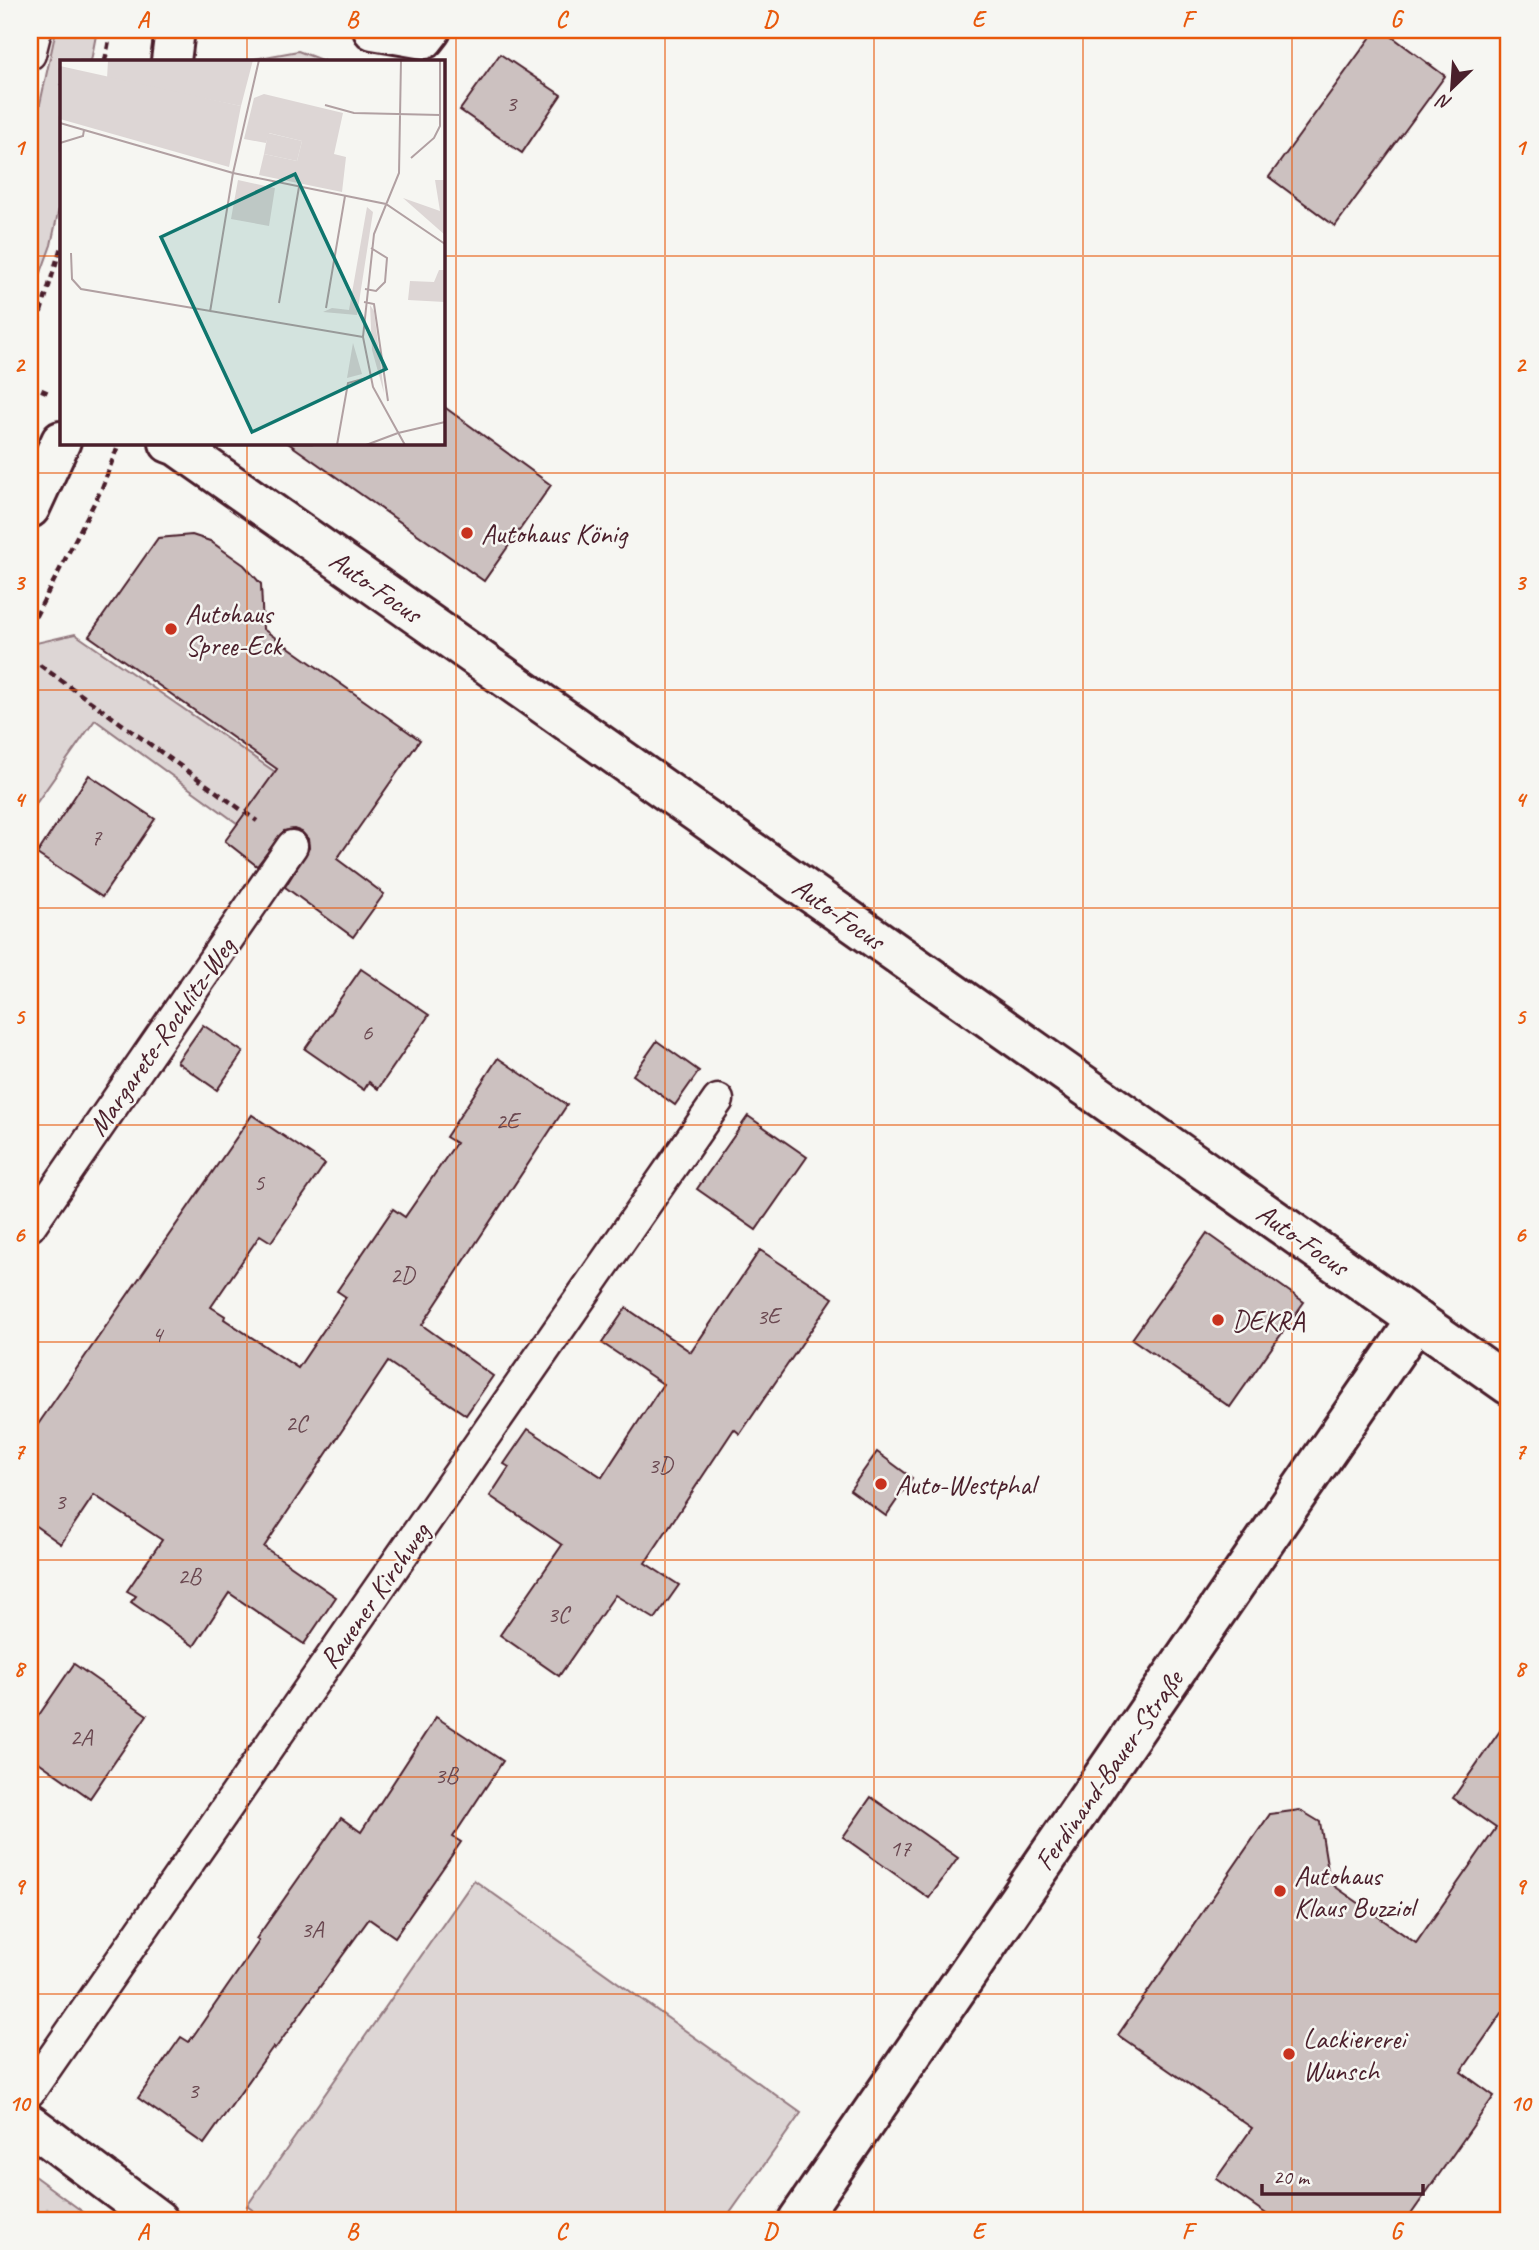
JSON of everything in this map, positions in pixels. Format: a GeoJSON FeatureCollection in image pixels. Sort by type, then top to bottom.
{"type":"FeatureCollection","features":[{"type":"Feature","properties":{"kind":"street"},"geometry":{"type":"LineString","coordinates":[[171,60],[175,30]]}},
{"type":"Feature","properties":{"kind":"street"},"geometry":{"type":"LineString","coordinates":[[373,30],[427,34]]}},
{"type":"Feature","properties":{"kind":"street"},"geometry":{"type":"LineString","coordinates":[[30,508],[60,443]]}},
{"type":"Feature","properties":{"kind":"street","name":"Auto-Focus"},"geometry":{"type":"LineString","coordinates":[[172,444],[1509,1385]]}},
{"type":"Feature","properties":{"kind":"street","name":"Ferdinand-Bauer-Straße"},"geometry":{"type":"LineString","coordinates":[[798,2220],[1418,1320]]}},
{"type":"Feature","properties":{"kind":"street"},"geometry":{"type":"LineString","coordinates":[[30,2124],[158,2220]]}},
{"type":"Feature","properties":{"kind":"lane"},"geometry":{"type":"LineString","coordinates":[[30,54],[36,30]]}},
{"type":"Feature","properties":{"kind":"lane","name":"Margarete-Rochlitz-Weg"},"geometry":{"type":"LineString","coordinates":[[30,1226],[292,846]]}},
{"type":"Feature","properties":{"kind":"lane","name":"Rauener Kirchweg"},"geometry":{"type":"LineString","coordinates":[[30,2091],[718,1100]]}},
{"type":"Feature","properties":{"kind":"path"},"geometry":{"type":"LineString","coordinates":[[105,60],[111,30]]}},
{"type":"Feature","properties":{"kind":"path"},"geometry":{"type":"LineString","coordinates":[[30,347],[60,250]]}},
{"type":"Feature","properties":{"kind":"path"},"geometry":{"type":"LineString","coordinates":[[30,385],[60,399]]}},
{"type":"Feature","properties":{"kind":"path"},"geometry":{"type":"LineString","coordinates":[[30,627],[102,488],[119,444]]}},
{"type":"Feature","properties":{"kind":"path"},"geometry":{"type":"LineString","coordinates":[[30,658],[292,846]]}},
{"type":"Feature","properties":{"kind":"green space"},"geometry":{"type":"Polygon","coordinates":[[[56,30],[97,30],[91,60],[60,60],[60,204],[51,245],[30,303],[30,150],[56,30]]]}},
{"type":"Feature","properties":{"kind":"green space"},"geometry":{"type":"Polygon","coordinates":[[[298,51],[321,60],[248,60],[298,51]]]}},
{"type":"Feature","properties":{"kind":"green space"},"geometry":{"type":"Polygon","coordinates":[[[75,634],[342,818],[260,796],[241,826],[95,720],[30,812],[30,655],[36,643],[75,634]]]}},
{"type":"Feature","properties":{"kind":"green space"},"geometry":{"type":"Polygon","coordinates":[[[474,1880],[801,2113],[725,2220],[266,2220],[247,2206],[474,1880]]]}},
{"type":"Feature","properties":{"kind":"green space"},"geometry":{"type":"Polygon","coordinates":[[[30,2173],[94,2220],[30,2220],[30,2173]]]}},
{"type":"Feature","properties":{"kind":"building"},"geometry":{"type":"Polygon","coordinates":[[[1376,30],[1383,30],[1445,76],[1335,226],[1269,177],[1376,30]]]}},
{"type":"Feature","properties":{"kind":"building"},"geometry":{"type":"Polygon","coordinates":[[[500,54],[561,95],[522,153],[460,110],[500,54]]]}},
{"type":"Feature","properties":{"kind":"building","name":"Autohaus König"},"geometry":{"type":"Polygon","coordinates":[[[444,407],[551,485],[484,581],[289,444],[444,444],[444,407]]]}},
{"type":"Feature","properties":{"kind":"building"},"geometry":{"type":"Polygon","coordinates":[[[192,535],[210,541],[244,565],[261,584],[263,629],[420,740],[337,859],[384,894],[353,937],[285,887],[309,848],[308,839],[302,832],[294,829],[284,831],[257,866],[225,841],[277,769],[89,636],[158,538],[192,535]]]}},
{"type":"Feature","properties":{"kind":"building"},"geometry":{"type":"Polygon","coordinates":[[[89,775],[155,819],[102,897],[37,854],[89,775]]]}},
{"type":"Feature","properties":{"kind":"building"},"geometry":{"type":"Polygon","coordinates":[[[361,969],[429,1015],[378,1089],[369,1082],[364,1090],[305,1049],[361,969]]]}},
{"type":"Feature","properties":{"kind":"building"},"geometry":{"type":"Polygon","coordinates":[[[203,1025],[243,1052],[217,1090],[177,1062],[203,1025]]]}},
{"type":"Feature","properties":{"kind":"building"},"geometry":{"type":"Polygon","coordinates":[[[657,1041],[699,1071],[675,1105],[633,1075],[657,1041]]]}},
{"type":"Feature","properties":{"kind":"building"},"geometry":{"type":"Polygon","coordinates":[[[498,1058],[567,1105],[422,1325],[493,1376],[466,1415],[388,1362],[264,1547],[336,1597],[304,1644],[229,1593],[194,1646],[131,1602],[136,1596],[127,1591],[162,1540],[94,1495],[61,1544],[30,1522],[30,1436],[252,1115],[325,1164],[271,1242],[260,1235],[211,1307],[225,1316],[224,1319],[298,1368],[346,1297],[337,1291],[393,1209],[405,1217],[456,1143],[446,1137],[498,1058]]]}},
{"type":"Feature","properties":{"kind":"building"},"geometry":{"type":"Polygon","coordinates":[[[748,1116],[807,1157],[756,1230],[697,1189],[748,1116]]]}},
{"type":"Feature","properties":{"kind":"building","name":"DEKRA"},"geometry":{"type":"Polygon","coordinates":[[[1207,1233],[1304,1302],[1230,1407],[1132,1339],[1207,1233]]]}},
{"type":"Feature","properties":{"kind":"building"},"geometry":{"type":"Polygon","coordinates":[[[760,1250],[833,1298],[740,1434],[734,1429],[645,1563],[679,1585],[655,1619],[615,1595],[559,1676],[500,1635],[562,1545],[490,1496],[509,1467],[504,1464],[528,1429],[602,1477],[663,1384],[602,1343],[626,1308],[691,1352],[760,1250]]]}},
{"type":"Feature","properties":{"kind":"building","name":"Auto-Westphal"},"geometry":{"type":"Polygon","coordinates":[[[877,1452],[912,1478],[886,1516],[850,1490],[877,1452]]]}},
{"type":"Feature","properties":{"kind":"building"},"geometry":{"type":"Polygon","coordinates":[[[74,1664],[147,1715],[90,1798],[30,1756],[30,1728],[74,1664]]]}},
{"type":"Feature","properties":{"kind":"building"},"geometry":{"type":"Polygon","coordinates":[[[436,1717],[503,1761],[453,1837],[461,1842],[395,1937],[369,1919],[204,2144],[138,2098],[181,2037],[189,2042],[259,1941],[256,1939],[341,1818],[361,1832],[436,1717]]]}},
{"type":"Feature","properties":{"kind":"building","name":"Lackiererei Wunsch"},"geometry":{"type":"Polygon","coordinates":[[[1509,1718],[1509,2003],[1461,2072],[1494,2096],[1407,2220],[1275,2220],[1216,2179],[1252,2128],[1118,2035],[1270,1814],[1300,1810],[1320,1822],[1330,1883],[1416,1943],[1496,1828],[1453,1798],[1509,1718]]]}},
{"type":"Feature","properties":{"kind":"building"},"geometry":{"type":"Polygon","coordinates":[[[871,1797],[958,1858],[929,1898],[843,1837],[871,1797]]]}},
{"type":"Feature","properties":{"kind":"place","name":"Autohaus König"},"geometry":{"type":"Point","coordinates":[467,533]}},
{"type":"Feature","properties":{"kind":"place","name":"Autohaus Spree-Eck"},"geometry":{"type":"Point","coordinates":[171,629]}},
{"type":"Feature","properties":{"kind":"place","name":"DEKRA"},"geometry":{"type":"Point","coordinates":[1218,1320]}},
{"type":"Feature","properties":{"kind":"place","name":"Auto-Westphal"},"geometry":{"type":"Point","coordinates":[881,1484]}},
{"type":"Feature","properties":{"kind":"place","name":"Autohaus Klaus Buzziol"},"geometry":{"type":"Point","coordinates":[1280,1891]}},
{"type":"Feature","properties":{"kind":"place","name":"Lackiererei Wunsch"},"geometry":{"type":"Point","coordinates":[1289,2054]}}]}
